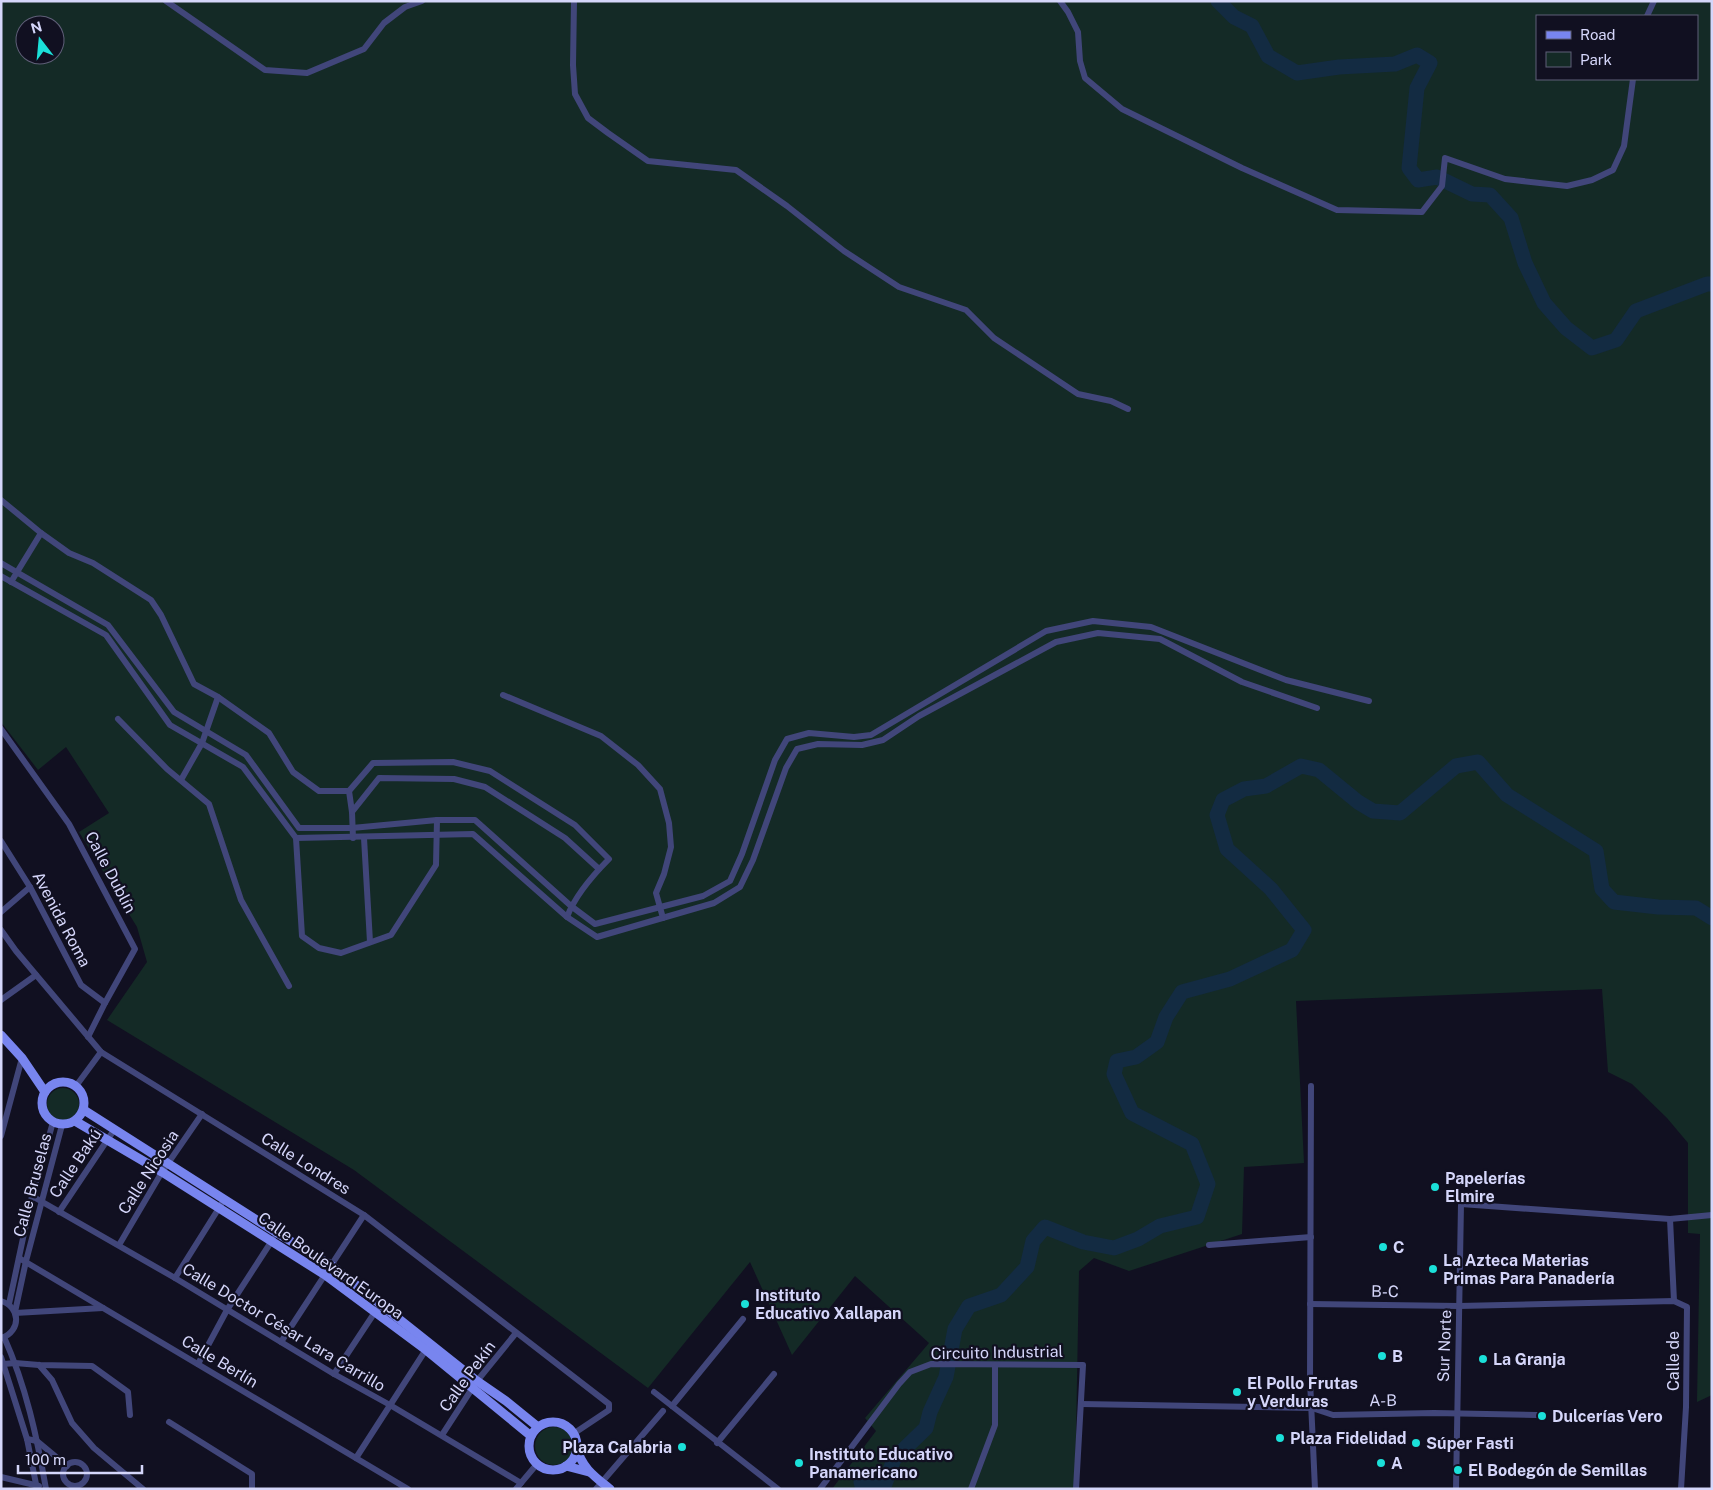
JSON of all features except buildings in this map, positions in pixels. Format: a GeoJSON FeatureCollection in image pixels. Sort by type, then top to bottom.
{"type":"FeatureCollection","features":[{"type":"Feature","properties":{"kind":"main road"},"geometry":{"type":"LineString","coordinates":[[1,1035],[47,1090]]}},
{"type":"Feature","properties":{"kind":"main road"},"geometry":{"type":"LineString","coordinates":[[63,1082],[76,1086],[84,1097],[84,1110],[75,1121],[62,1124],[52,1122],[44,1112],[42,1099],[47,1090],[63,1082]]}},
{"type":"Feature","properties":{"kind":"main road","name":"Calle Boulevard Europa"},"geometry":{"type":"LineString","coordinates":[[84,1110],[168,1163],[222,1204]]}},
{"type":"Feature","properties":{"kind":"main road","name":"Calle Boulevard Europa"},"geometry":{"type":"LineString","coordinates":[[75,1121],[162,1172],[222,1204],[275,1237],[375,1312],[428,1347]]}},
{"type":"Feature","properties":{"kind":"main road","name":"Calle Boulevard Europa"},"geometry":{"type":"LineString","coordinates":[[275,1237],[331,1265],[381,1304],[531,1436]]}},
{"type":"Feature","properties":{"kind":"main road","name":"Calle Boulevard Europa"},"geometry":{"type":"LineString","coordinates":[[475,1385],[506,1401],[538,1427]]}},
{"type":"Feature","properties":{"kind":"main road"},"geometry":{"type":"LineString","coordinates":[[500,1410],[506,1401]]}},
{"type":"Feature","properties":{"kind":"main road"},"geometry":{"type":"LineString","coordinates":[[577,1448],[566,1466],[551,1470],[537,1464],[529,1451],[529,1443],[531,1436],[538,1427],[545,1423],[561,1423],[573,1434],[577,1448],[579,1457],[599,1486],[610,1489]]}},
{"type":"Feature","properties":{"kind":"main road"},"geometry":{"type":"LineString","coordinates":[[566,1466],[589,1472]]}},
{"type":"Feature","properties":{"kind":"street"},"geometry":{"type":"LineString","coordinates":[[166,1],[265,70],[307,73],[364,49],[384,22],[405,7],[422,1]]}},
{"type":"Feature","properties":{"kind":"street"},"geometry":{"type":"LineString","coordinates":[[574,1],[572,66],[575,94],[588,118],[608,133],[648,161],[736,170],[787,206],[844,251],[898,287],[966,310],[994,338],[1078,394],[1111,401],[1128,408]]}},
{"type":"Feature","properties":{"kind":"street"},"geometry":{"type":"LineString","coordinates":[[1060,1],[1078,32],[1080,62],[1085,78],[1122,109],[1242,168],[1337,210],[1422,212],[1442,186],[1444,158],[1505,179],[1567,186],[1592,180],[1613,170],[1624,146],[1633,80]]}},
{"type":"Feature","properties":{"kind":"street"},"geometry":{"type":"LineString","coordinates":[[1647,15],[1654,1]]}},
{"type":"Feature","properties":{"kind":"street"},"geometry":{"type":"LineString","coordinates":[[1,500],[69,553],[93,563],[151,600],[194,684],[218,697],[269,733],[293,772],[319,791],[349,791]]}},
{"type":"Feature","properties":{"kind":"street"},"geometry":{"type":"LineString","coordinates":[[11,582],[41,533]]}},
{"type":"Feature","properties":{"kind":"street"},"geometry":{"type":"LineString","coordinates":[[1,563],[108,625],[174,712],[246,755],[299,828],[352,828],[437,820],[475,820],[571,906],[595,924],[703,896],[730,881],[742,854],[775,760],[787,739],[809,733],[854,737],[871,735],[1046,631],[1093,621],[1151,627],[1286,680],[1369,701]]}},
{"type":"Feature","properties":{"kind":"street"},"geometry":{"type":"LineString","coordinates":[[1,576],[106,635],[170,725],[243,766],[296,838],[302,936],[319,948],[341,953],[392,935],[436,865],[437,820]]}},
{"type":"Feature","properties":{"kind":"street"},"geometry":{"type":"LineString","coordinates":[[296,838],[364,838],[473,834],[567,917],[597,937],[714,903],[740,886],[753,860],[786,768],[798,750],[818,744],[862,745],[883,740],[919,716],[1056,642],[1098,632],[1160,639],[1242,682],[1318,708]]}},
{"type":"Feature","properties":{"kind":"street"},"geometry":{"type":"LineString","coordinates":[[503,695],[600,736],[638,765],[660,789],[669,822],[671,847],[656,893],[663,918]]}},
{"type":"Feature","properties":{"kind":"street"},"geometry":{"type":"LineString","coordinates":[[181,780],[202,743],[218,697]]}},
{"type":"Feature","properties":{"kind":"street"},"geometry":{"type":"LineString","coordinates":[[118,719],[167,769],[209,804],[241,900],[289,986]]}},
{"type":"Feature","properties":{"kind":"street","name":"Calle Dublín"},"geometry":{"type":"LineString","coordinates":[[3,734],[69,824],[136,949],[88,1037]]}},
{"type":"Feature","properties":{"kind":"street"},"geometry":{"type":"LineString","coordinates":[[354,838],[349,791],[373,763],[453,762],[490,770],[575,825],[609,859],[571,906],[567,917]]}},
{"type":"Feature","properties":{"kind":"street"},"geometry":{"type":"LineString","coordinates":[[352,812],[379,778],[454,779],[485,787],[565,838],[599,869]]}},
{"type":"Feature","properties":{"kind":"street"},"geometry":{"type":"LineString","coordinates":[[364,838],[370,942]]}},
{"type":"Feature","properties":{"kind":"street","name":"Avenida Roma"},"geometry":{"type":"LineString","coordinates":[[1,841],[30,887],[82,985],[105,1003]]}},
{"type":"Feature","properties":{"kind":"street"},"geometry":{"type":"LineString","coordinates":[[1,912],[30,887]]}},
{"type":"Feature","properties":{"kind":"street","name":"Calle Londres"},"geometry":{"type":"LineString","coordinates":[[1,930],[101,1052],[364,1215],[609,1404],[609,1410],[573,1434]]}},
{"type":"Feature","properties":{"kind":"street"},"geometry":{"type":"LineString","coordinates":[[1,1000],[36,974]]}},
{"type":"Feature","properties":{"kind":"street"},"geometry":{"type":"LineString","coordinates":[[76,1086],[101,1052]]}},
{"type":"Feature","properties":{"kind":"street"},"geometry":{"type":"LineString","coordinates":[[1,1136],[22,1058]]}},
{"type":"Feature","properties":{"kind":"street"},"geometry":{"type":"LineString","coordinates":[[1311,1086],[1310,1380],[1315,1489]]}},
{"type":"Feature","properties":{"kind":"street","name":"Calle Nicosia"},"geometry":{"type":"LineString","coordinates":[[119,1245],[162,1172],[202,1114]]}},
{"type":"Feature","properties":{"kind":"street","name":"Calle Bruselas"},"geometry":{"type":"LineString","coordinates":[[9,1304],[32,1196],[52,1122]]}},
{"type":"Feature","properties":{"kind":"street","name":"Calle Bruselas"},"geometry":{"type":"LineString","coordinates":[[3,1338],[14,1329],[16,1324],[15,1312],[26,1261],[62,1124]]}},
{"type":"Feature","properties":{"kind":"street","name":"Calle Bakú"},"geometry":{"type":"LineString","coordinates":[[59,1212],[114,1130]]}},
{"type":"Feature","properties":{"kind":"street","name":"Calle Doctor César Lara Carrillo"},"geometry":{"type":"LineString","coordinates":[[32,1196],[119,1245],[521,1483]]}},
{"type":"Feature","properties":{"kind":"street"},"geometry":{"type":"LineString","coordinates":[[175,1278],[222,1204]]}},
{"type":"Feature","properties":{"kind":"street","name":"Sur Norte"},"geometry":{"type":"LineString","coordinates":[[1456,1489],[1461,1204],[1670,1219]]}},
{"type":"Feature","properties":{"kind":"street"},"geometry":{"type":"LineString","coordinates":[[281,1342],[364,1215]]}},
{"type":"Feature","properties":{"kind":"street"},"geometry":{"type":"LineString","coordinates":[[1674,1301],[1670,1219],[1712,1215]]}},
{"type":"Feature","properties":{"kind":"street"},"geometry":{"type":"LineString","coordinates":[[27,1222],[36,1225]]}},
{"type":"Feature","properties":{"kind":"street"},"geometry":{"type":"LineString","coordinates":[[198,1364],[228,1310],[275,1237]]}},
{"type":"Feature","properties":{"kind":"street"},"geometry":{"type":"LineString","coordinates":[[1209,1244],[1311,1237]]}},
{"type":"Feature","properties":{"kind":"street","name":"Calle Berlín"},"geometry":{"type":"LineString","coordinates":[[19,1258],[408,1489]]}},
{"type":"Feature","properties":{"kind":"street"},"geometry":{"type":"LineString","coordinates":[[1,1301],[9,1304],[15,1312],[104,1308]]}},
{"type":"Feature","properties":{"kind":"street","name":"B-C"},"geometry":{"type":"LineString","coordinates":[[1310,1304],[1460,1306],[1674,1301]]}},
{"type":"Feature","properties":{"kind":"street","name":"Calle de"},"geometry":{"type":"LineString","coordinates":[[1674,1301],[1687,1307],[1686,1407],[1681,1489]]}},
{"type":"Feature","properties":{"kind":"street"},"geometry":{"type":"LineString","coordinates":[[334,1374],[381,1304]]}},
{"type":"Feature","properties":{"kind":"street"},"geometry":{"type":"LineString","coordinates":[[672,1406],[743,1319]]}},
{"type":"Feature","properties":{"kind":"street","name":"Calle Pekín"},"geometry":{"type":"LineString","coordinates":[[442,1435],[475,1385],[516,1333]]}},
{"type":"Feature","properties":{"kind":"street"},"geometry":{"type":"LineString","coordinates":[[1,1477],[36,1487],[46,1487],[38,1441],[20,1376],[16,1363],[3,1338]]}},
{"type":"Feature","properties":{"kind":"street"},"geometry":{"type":"LineString","coordinates":[[356,1458],[428,1347]]}},
{"type":"Feature","properties":{"kind":"street"},"geometry":{"type":"LineString","coordinates":[[36,1487],[26,1439],[4,1374],[3,1360],[39,1365],[92,1366],[128,1392],[130,1415]]}},
{"type":"Feature","properties":{"kind":"street","name":"Circuito Industrial"},"geometry":{"type":"LineString","coordinates":[[820,1489],[899,1384],[910,1372],[931,1364],[1083,1365],[1081,1404]]}},
{"type":"Feature","properties":{"kind":"street"},"geometry":{"type":"LineString","coordinates":[[39,1365],[52,1380],[72,1423],[94,1448],[144,1489]]}},
{"type":"Feature","properties":{"kind":"street"},"geometry":{"type":"LineString","coordinates":[[971,1489],[996,1425],[996,1365]]}},
{"type":"Feature","properties":{"kind":"street"},"geometry":{"type":"LineString","coordinates":[[4,1374],[20,1376]]}},
{"type":"Feature","properties":{"kind":"street"},"geometry":{"type":"LineString","coordinates":[[717,1443],[774,1374]]}},
{"type":"Feature","properties":{"kind":"street"},"geometry":{"type":"LineString","coordinates":[[654,1392],[778,1489]]}},
{"type":"Feature","properties":{"kind":"street"},"geometry":{"type":"LineString","coordinates":[[1076,1489],[1081,1404]]}},
{"type":"Feature","properties":{"kind":"street","name":"A-B"},"geometry":{"type":"LineString","coordinates":[[1081,1404],[1312,1408],[1332,1415],[1537,1415]]}},
{"type":"Feature","properties":{"kind":"street"},"geometry":{"type":"LineString","coordinates":[[599,1486],[663,1411]]}},
{"type":"Feature","properties":{"kind":"street"},"geometry":{"type":"LineString","coordinates":[[169,1422],[252,1474],[252,1489]]}},
{"type":"Feature","properties":{"kind":"street"},"geometry":{"type":"LineString","coordinates":[[26,1439],[38,1441],[67,1466]]}},
{"type":"Feature","properties":{"kind":"street"},"geometry":{"type":"LineString","coordinates":[[74,1463],[84,1468],[86,1475],[81,1487],[66,1483],[63,1472],[67,1466],[74,1463]]}},
{"type":"Feature","properties":{"kind":"street"},"geometry":{"type":"LineString","coordinates":[[516,1489],[537,1464]]}},
{"type":"Feature","properties":{"kind":"green space"},"geometry":{"type":"Polygon","coordinates":[[[1,1],[1712,1],[1712,1395],[1697,1402],[1700,1234],[1688,1233],[1688,1143],[1667,1118],[1632,1084],[1608,1072],[1602,989],[1296,1001],[1304,1163],[1244,1167],[1242,1234],[1129,1271],[1094,1258],[1079,1271],[1075,1489],[832,1489],[876,1431],[865,1418],[929,1343],[855,1276],[792,1355],[750,1262],[648,1388],[354,1170],[107,1020],[147,962],[137,927],[79,832],[109,813],[66,747],[38,770],[1,722],[1,1]]]}},
{"type":"Feature","properties":{"kind":"green space"},"geometry":{"type":"Polygon","coordinates":[[[63,1088],[74,1093],[79,1104],[74,1115],[63,1120],[52,1115],[47,1104],[52,1093],[63,1088]]]}},
{"type":"Feature","properties":{"kind":"green space"},"geometry":{"type":"Polygon","coordinates":[[[554,1427],[567,1433],[573,1446],[567,1459],[554,1465],[541,1459],[535,1446],[541,1433],[554,1427]]]}},
{"type":"Feature","properties":{"kind":"waterway"},"geometry":{"type":"LineString","coordinates":[[1218,1],[1234,17],[1252,26],[1268,56],[1297,73],[1339,67],[1395,64],[1417,55],[1430,63],[1417,88],[1409,168],[1418,180],[1437,177],[1472,194],[1490,195],[1511,218],[1525,263],[1544,303],[1566,328],[1592,348],[1616,340],[1636,311],[1707,284],[1712,284]]}},
{"type":"Feature","properties":{"kind":"waterway"},"geometry":{"type":"LineString","coordinates":[[863,1489],[861,1482],[866,1476],[875,1483],[885,1484],[894,1459],[926,1428],[930,1412],[946,1377],[955,1329],[969,1306],[1001,1295],[1027,1267],[1033,1241],[1045,1227],[1083,1242],[1114,1248],[1138,1239],[1160,1226],[1197,1217],[1208,1184],[1192,1144],[1132,1113],[1114,1074],[1117,1061],[1136,1057],[1157,1042],[1166,1017],[1182,992],[1230,979],[1292,950],[1304,930],[1271,889],[1227,849],[1217,815],[1223,800],[1244,789],[1266,786],[1301,766],[1319,770],[1358,802],[1373,811],[1400,813],[1456,766],[1478,762],[1507,795],[1596,851],[1602,889],[1614,902],[1658,907],[1696,908],[1712,918]]}},
{"type":"Feature","properties":{"kind":"place","name":"Papelerías Elmire"},"geometry":{"type":"Point","coordinates":[1435,1187]}},
{"type":"Feature","properties":{"kind":"place","name":"C"},"geometry":{"type":"Point","coordinates":[1383,1247]}},
{"type":"Feature","properties":{"kind":"place","name":"La Azteca Materias Primas Para Panadería"},"geometry":{"type":"Point","coordinates":[1433,1269]}},
{"type":"Feature","properties":{"kind":"place","name":"Instituto Educativo Xallapan"},"geometry":{"type":"Point","coordinates":[745,1304]}},
{"type":"Feature","properties":{"kind":"place","name":"B"},"geometry":{"type":"Point","coordinates":[1382,1356]}},
{"type":"Feature","properties":{"kind":"place","name":"La Granja"},"geometry":{"type":"Point","coordinates":[1483,1359]}},
{"type":"Feature","properties":{"kind":"place","name":"El Pollo Frutas y Verduras"},"geometry":{"type":"Point","coordinates":[1237,1392]}},
{"type":"Feature","properties":{"kind":"place","name":"Dulcerías Vero"},"geometry":{"type":"Point","coordinates":[1542,1416]}},
{"type":"Feature","properties":{"kind":"place","name":"Plaza Fidelidad"},"geometry":{"type":"Point","coordinates":[1280,1438]}},
{"type":"Feature","properties":{"kind":"place","name":"Súper Fasti"},"geometry":{"type":"Point","coordinates":[1416,1443]}},
{"type":"Feature","properties":{"kind":"place","name":"Plaza Calabria"},"geometry":{"type":"Point","coordinates":[682,1447]}},
{"type":"Feature","properties":{"kind":"place","name":"Instituto Educativo Panamericano"},"geometry":{"type":"Point","coordinates":[799,1463]}},
{"type":"Feature","properties":{"kind":"place","name":"A"},"geometry":{"type":"Point","coordinates":[1381,1463]}},
{"type":"Feature","properties":{"kind":"place","name":"El Bodegón de Semillas"},"geometry":{"type":"Point","coordinates":[1458,1470]}}]}
